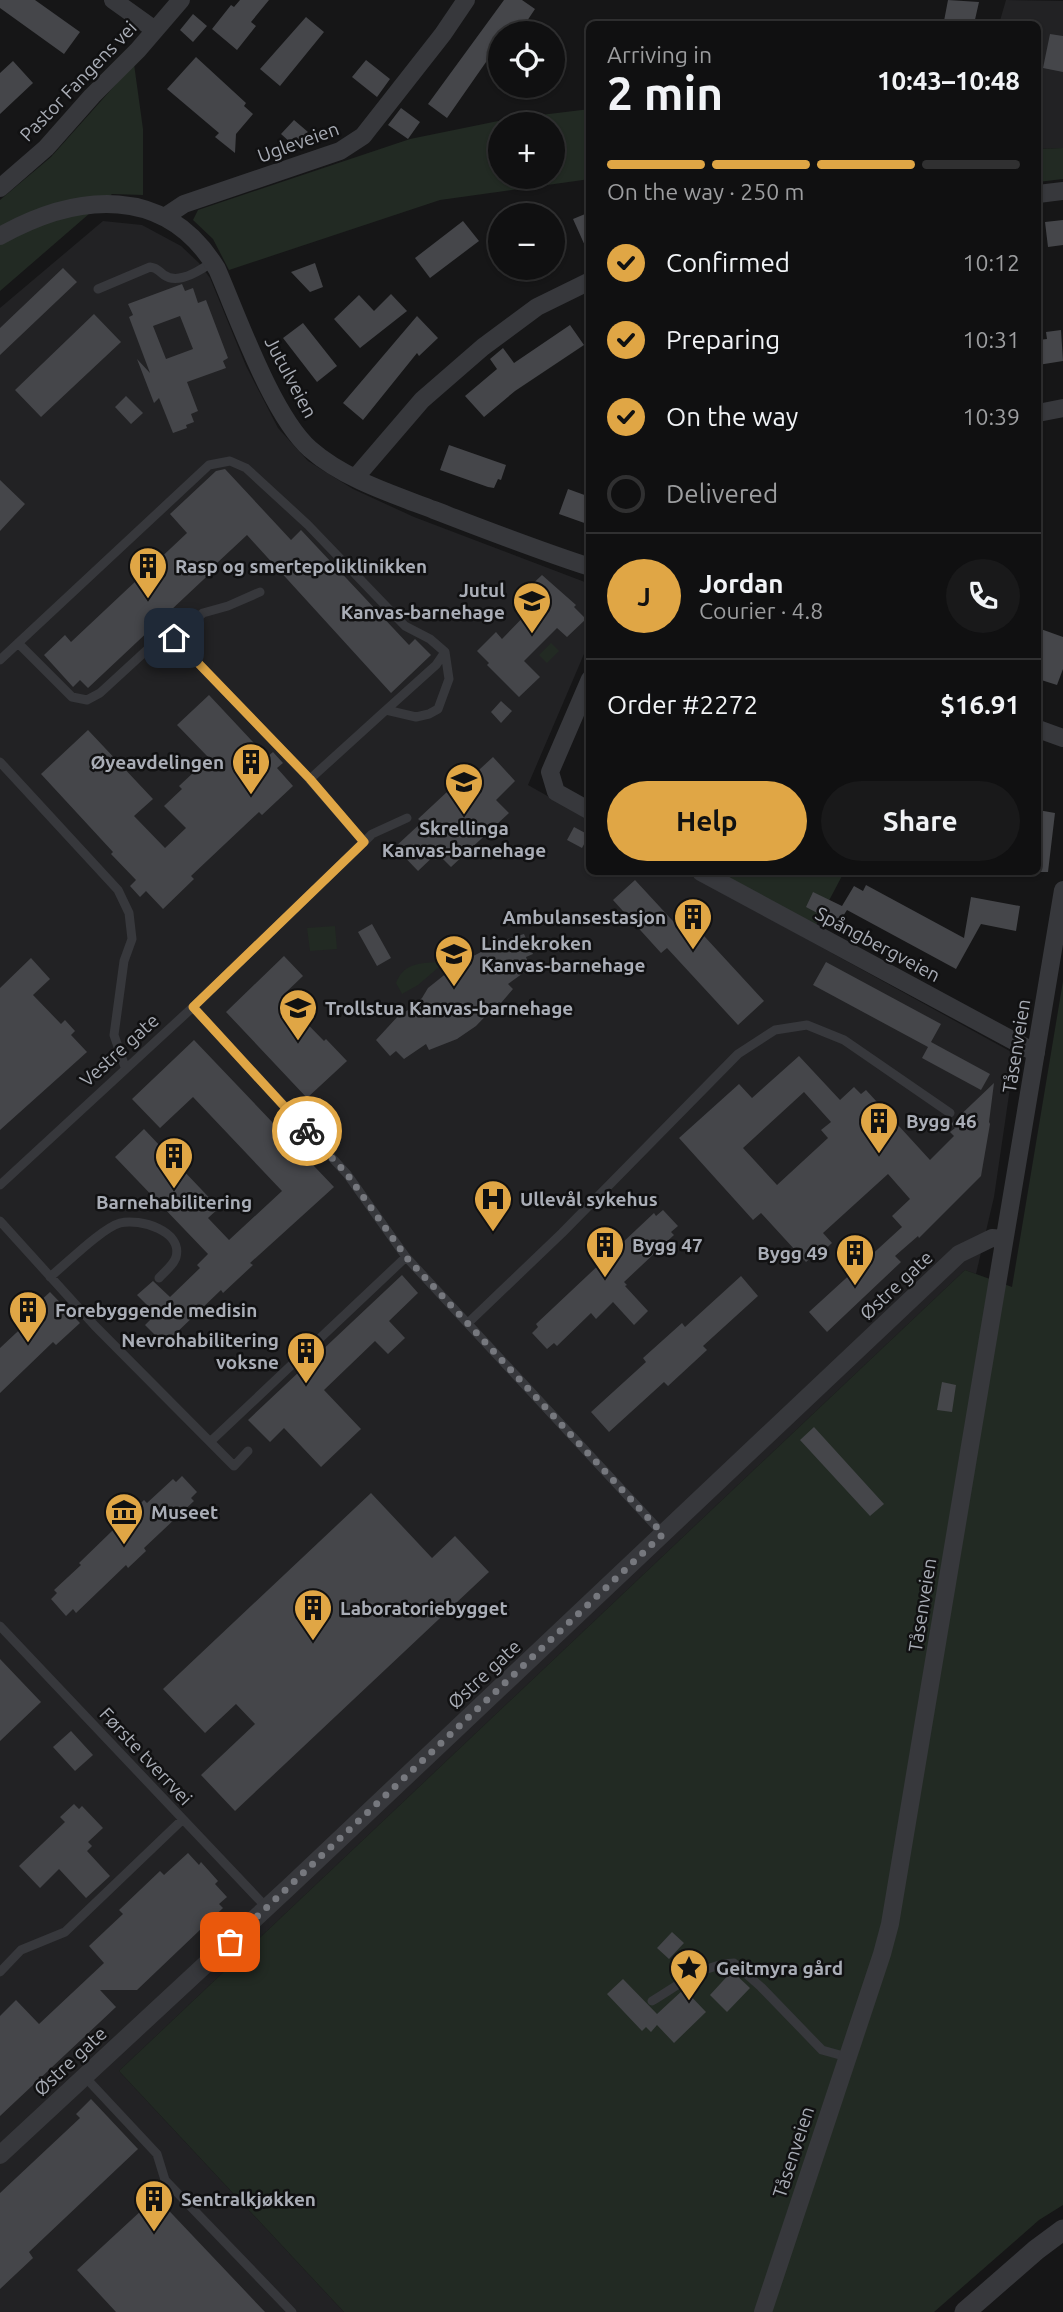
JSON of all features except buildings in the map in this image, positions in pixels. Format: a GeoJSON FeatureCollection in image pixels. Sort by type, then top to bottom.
{"type":"FeatureCollection","features":[{"type":"Feature","properties":{"kind":"street"},"geometry":{"type":"LineString","coordinates":[[113,0],[155,30]]}},
{"type":"Feature","properties":{"kind":"street","name":"Pastor Fangens vei"},"geometry":{"type":"LineString","coordinates":[[0,188],[46,148],[181,0]]}},
{"type":"Feature","properties":{"kind":"street","name":"Ugleveien"},"geometry":{"type":"LineString","coordinates":[[166,216],[184,204],[317,160],[354,144],[411,75],[466,0]]}},
{"type":"Feature","properties":{"kind":"street"},"geometry":{"type":"LineString","coordinates":[[1041,194],[1063,191]]}},
{"type":"Feature","properties":{"kind":"street","name":"Jutulveien"},"geometry":{"type":"LineString","coordinates":[[0,236],[44,215],[87,206],[130,206],[166,216],[206,250],[279,408],[309,449],[355,478],[384,491],[586,567]]}},
{"type":"Feature","properties":{"kind":"street"},"geometry":{"type":"LineString","coordinates":[[355,478],[422,400],[483,347],[537,307],[586,283]]}},
{"type":"Feature","properties":{"kind":"street"},"geometry":{"type":"LineString","coordinates":[[1041,412],[1063,408]]}},
{"type":"Feature","properties":{"kind":"street"},"geometry":{"type":"LineString","coordinates":[[586,688],[550,772],[556,792],[586,809]]}},
{"type":"Feature","properties":{"kind":"street"},"geometry":{"type":"LineString","coordinates":[[1041,730],[1063,738]]}},
{"type":"Feature","properties":{"kind":"street","name":"Spångbergveien"},"geometry":{"type":"LineString","coordinates":[[707,875],[1036,1053]]}},
{"type":"Feature","properties":{"kind":"street","name":"Tåsenveien"},"geometry":{"type":"LineString","coordinates":[[763,2312],[882,1954],[898,1879],[1063,890]]}},
{"type":"Feature","properties":{"kind":"street","name":"Østre gate"},"geometry":{"type":"LineString","coordinates":[[0,2155],[267,1908],[959,1254],[992,1238],[1004,1239]]}},
{"type":"Feature","properties":{"kind":"street"},"geometry":{"type":"LineString","coordinates":[[965,2312],[1063,2230]]}},
{"type":"Feature","properties":{"kind":"lane"},"geometry":{"type":"LineString","coordinates":[[98,289],[150,267],[174,278],[195,273],[212,262]]}},
{"type":"Feature","properties":{"kind":"lane"},"geometry":{"type":"LineString","coordinates":[[0,660],[209,465],[230,461],[246,468],[307,524],[405,626],[430,639],[445,652],[449,679],[438,709],[416,717],[386,710]]}},
{"type":"Feature","properties":{"kind":"lane"},"geometry":{"type":"LineString","coordinates":[[18,643],[72,697],[87,700],[100,693],[149,648],[174,638],[203,613],[260,593]]}},
{"type":"Feature","properties":{"kind":"lane"},"geometry":{"type":"LineString","coordinates":[[174,638],[310,779],[364,842]]}},
{"type":"Feature","properties":{"kind":"lane"},"geometry":{"type":"LineString","coordinates":[[310,779],[436,665],[445,652]]}},
{"type":"Feature","properties":{"kind":"lane"},"geometry":{"type":"LineString","coordinates":[[0,762],[118,890],[129,913],[132,939],[124,961],[114,1035],[125,1068]]}},
{"type":"Feature","properties":{"kind":"lane","name":"Vestre gate"},"geometry":{"type":"LineString","coordinates":[[0,1185],[193,1007],[372,834],[407,818]]}},
{"type":"Feature","properties":{"kind":"lane"},"geometry":{"type":"LineString","coordinates":[[193,1007],[347,1174],[406,1257],[663,1534]]}},
{"type":"Feature","properties":{"kind":"lane"},"geometry":{"type":"LineString","coordinates":[[468,1323],[562,1233],[738,1055],[775,1030],[807,1026],[844,1040],[950,1114]]}},
{"type":"Feature","properties":{"kind":"lane"},"geometry":{"type":"LineString","coordinates":[[0,1222],[50,1277],[234,1465],[248,1451]]}},
{"type":"Feature","properties":{"kind":"lane"},"geometry":{"type":"LineString","coordinates":[[50,1277],[99,1236],[120,1223],[145,1225],[167,1232],[177,1247],[176,1260],[159,1278]]}},
{"type":"Feature","properties":{"kind":"lane"},"geometry":{"type":"LineString","coordinates":[[210,1442],[406,1257]]}},
{"type":"Feature","properties":{"kind":"lane","name":"Første tverrvei"},"geometry":{"type":"LineString","coordinates":[[0,1626],[267,1908]]}},
{"type":"Feature","properties":{"kind":"lane"},"geometry":{"type":"LineString","coordinates":[[0,1972],[21,1950],[65,1932],[182,1820]]}},
{"type":"Feature","properties":{"kind":"lane"},"geometry":{"type":"LineString","coordinates":[[652,2001],[692,1976],[721,1964],[734,1963],[822,2050],[847,2057]]}},
{"type":"Feature","properties":{"kind":"lane"},"geometry":{"type":"LineString","coordinates":[[85,2077],[157,2154],[165,2180],[292,2312]]}},
{"type":"Feature","properties":{"kind":"shaded area"},"geometry":{"type":"Polygon","coordinates":[[[1006,0],[1063,1],[1063,148],[1041,149],[1041,21],[1000,21],[1006,0]]]}},
{"type":"Feature","properties":{"kind":"shaded area"},"geometry":{"type":"Polygon","coordinates":[[[134,64],[143,129],[143,195],[112,194],[0,291],[0,200],[51,157],[134,64]]]}},
{"type":"Feature","properties":{"kind":"shaded area"},"geometry":{"type":"Polygon","coordinates":[[[586,109],[586,180],[565,182],[565,112],[586,109]]]}},
{"type":"Feature","properties":{"kind":"shaded area"},"geometry":{"type":"Polygon","coordinates":[[[488,123],[488,189],[519,189],[440,200],[229,270],[213,239],[193,220],[198,210],[410,139],[488,123]]]}},
{"type":"Feature","properties":{"kind":"shaded area"},"geometry":{"type":"Polygon","coordinates":[[[1063,148],[1063,179],[1041,182],[1041,149],[1063,148]]]}},
{"type":"Feature","properties":{"kind":"shaded area","name":"Ullevål sykehus"},"geometry":{"type":"Polygon","coordinates":[[[103,221],[142,225],[181,246],[210,278],[246,366],[278,428],[308,461],[353,489],[414,517],[586,582],[586,649],[528,785],[586,818],[586,875],[690,875],[1015,1054],[994,1197],[976,1274],[965,1270],[119,2071],[344,2312],[0,2312],[0,308],[103,221]]]}},
{"type":"Feature","properties":{"kind":"shaded area"},"geometry":{"type":"Polygon","coordinates":[[[551,643],[559,651],[547,663],[539,655],[551,643]]]}},
{"type":"Feature","properties":{"kind":"shaded area"},"geometry":{"type":"Polygon","coordinates":[[[715,875],[842,875],[814,929],[715,875]]]}},
{"type":"Feature","properties":{"kind":"shaded area"},"geometry":{"type":"Polygon","coordinates":[[[335,926],[337,949],[310,951],[307,928],[335,926]]]}},
{"type":"Feature","properties":{"kind":"shaded area"},"geometry":{"type":"Polygon","coordinates":[[[446,961],[418,985],[402,994],[396,983],[405,970],[416,964],[446,961]]]}},
{"type":"Feature","properties":{"kind":"shaded area"},"geometry":{"type":"Polygon","coordinates":[[[1063,981],[1063,2205],[1039,2220],[934,2312],[344,2312],[119,2071],[965,1270],[1012,1287],[1063,981]]]}},
{"type":"Feature","properties":{"kind":"way so far"},"geometry":{"type":"LineString","coordinates":[[230,1942],[663,1534],[406,1257],[347,1174],[307,1131]]}},
{"type":"Feature","properties":{"kind":"place","name":"Rasp og smertepoliklinikken"},"geometry":{"type":"Point","coordinates":[148,600]}},
{"type":"Feature","properties":{"kind":"place","name":"Jutul Kanvas-barnehage"},"geometry":{"type":"Point","coordinates":[532,635]}},
{"type":"Feature","properties":{"kind":"place","name":"Øyeavdelingen"},"geometry":{"type":"Point","coordinates":[251,796]}},
{"type":"Feature","properties":{"kind":"place","name":"Skrellinga Kanvas-barnehage"},"geometry":{"type":"Point","coordinates":[464,816]}},
{"type":"Feature","properties":{"kind":"place","name":"Ambulansestasjon"},"geometry":{"type":"Point","coordinates":[693,951]}},
{"type":"Feature","properties":{"kind":"place","name":"Lindekroken Kanvas-barnehage"},"geometry":{"type":"Point","coordinates":[454,988]}},
{"type":"Feature","properties":{"kind":"place","name":"Trollstua Kanvas-barnehage"},"geometry":{"type":"Point","coordinates":[298,1042]}},
{"type":"Feature","properties":{"kind":"place","name":"Bygg 46"},"geometry":{"type":"Point","coordinates":[879,1155]}},
{"type":"Feature","properties":{"kind":"place","name":"Barnehabilitering"},"geometry":{"type":"Point","coordinates":[174,1190]}},
{"type":"Feature","properties":{"kind":"place","name":"Ullevål sykehus"},"geometry":{"type":"Point","coordinates":[493,1233]}},
{"type":"Feature","properties":{"kind":"place","name":"Bygg 47"},"geometry":{"type":"Point","coordinates":[605,1279]}},
{"type":"Feature","properties":{"kind":"place","name":"Bygg 49"},"geometry":{"type":"Point","coordinates":[855,1287]}},
{"type":"Feature","properties":{"kind":"place","name":"Forebyggende medisin"},"geometry":{"type":"Point","coordinates":[28,1344]}},
{"type":"Feature","properties":{"kind":"place","name":"Nevrohabilitering voksne"},"geometry":{"type":"Point","coordinates":[306,1385]}},
{"type":"Feature","properties":{"kind":"place","name":"Museet"},"geometry":{"type":"Point","coordinates":[124,1546]}},
{"type":"Feature","properties":{"kind":"place","name":"Laboratoriebygget"},"geometry":{"type":"Point","coordinates":[313,1642]}},
{"type":"Feature","properties":{"kind":"place","name":"Geitmyra gård"},"geometry":{"type":"Point","coordinates":[689,2002]}},
{"type":"Feature","properties":{"kind":"place","name":"Sentralkjøkken"},"geometry":{"type":"Point","coordinates":[154,2233]}},
{"type":"Feature","properties":{"kind":"route"},"geometry":{"type":"LineString","coordinates":[[174,638],[310,779],[364,842],[193,1007],[307,1131]]}}]}
